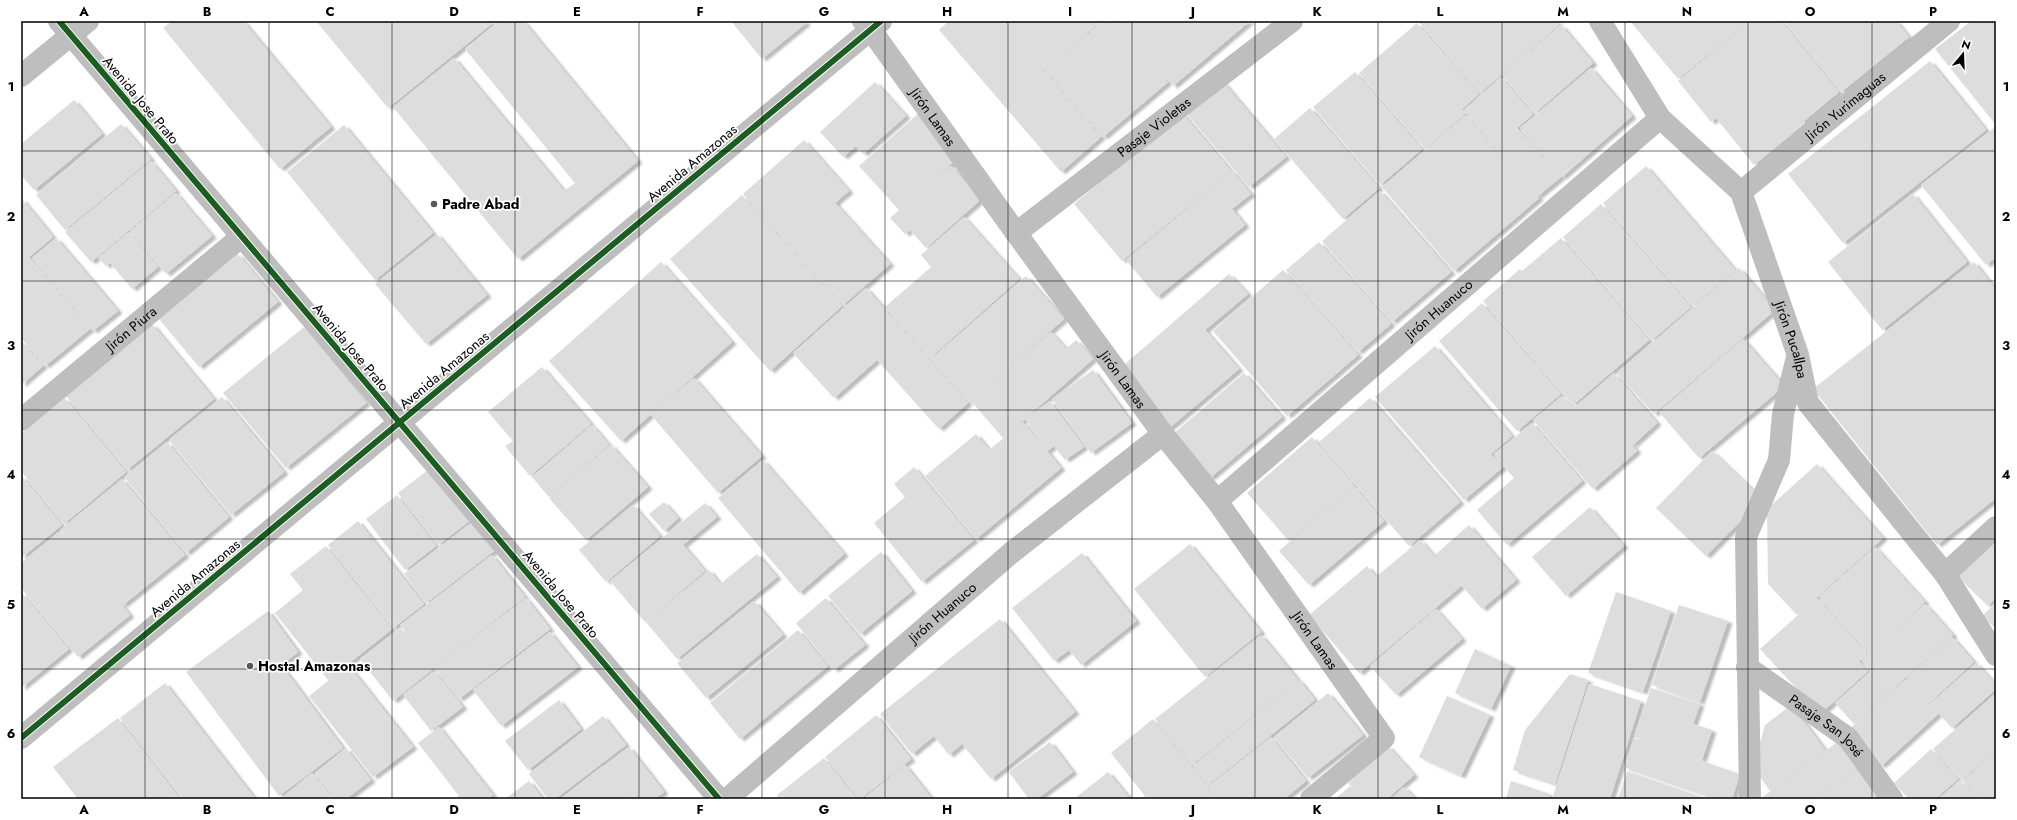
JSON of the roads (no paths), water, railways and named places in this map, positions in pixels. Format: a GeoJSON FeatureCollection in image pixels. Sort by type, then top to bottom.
{"type":"FeatureCollection","features":[{"type":"Feature","properties":{"kind":"street"},"geometry":{"type":"LineString","coordinates":[[21,76],[65,28],[88,21]]}},
{"type":"Feature","properties":{"kind":"street","name":"Pasaje Violetas"},"geometry":{"type":"LineString","coordinates":[[1016,233],[1292,21]]}},
{"type":"Feature","properties":{"kind":"street","name":"Jirón Pucallpa"},"geometry":{"type":"LineString","coordinates":[[1600,21],[1660,118],[1741,192],[1798,354],[1808,403],[1945,574],[1996,655]]}},
{"type":"Feature","properties":{"kind":"street","name":"Jirón Yurimaguas"},"geometry":{"type":"LineString","coordinates":[[1741,192],[1949,21]]}},
{"type":"Feature","properties":{"kind":"street","name":"Jirón Lamas"},"geometry":{"type":"LineString","coordinates":[[872,24],[1016,233],[1163,434],[1217,501],[1384,738],[1311,799]]}},
{"type":"Feature","properties":{"kind":"street","name":"Avenida Amazonas"},"geometry":{"type":"LineString","coordinates":[[21,738],[400,422],[872,24]]}},
{"type":"Feature","properties":{"kind":"street","name":"Avenida Jose Prato"},"geometry":{"type":"LineString","coordinates":[[65,28],[719,799]]}},
{"type":"Feature","properties":{"kind":"street","name":"Jirón Huanuco"},"geometry":{"type":"LineString","coordinates":[[1217,501],[1660,118]]}},
{"type":"Feature","properties":{"kind":"street","name":"Jirón Piura"},"geometry":{"type":"LineString","coordinates":[[21,420],[242,237]]}},
{"type":"Feature","properties":{"kind":"street"},"geometry":{"type":"LineString","coordinates":[[1750,799],[1746,537],[1779,460],[1783,414],[1798,354]]}},
{"type":"Feature","properties":{"kind":"street","name":"Jirón Huanuco"},"geometry":{"type":"LineString","coordinates":[[727,799],[1011,553],[1163,434]]}},
{"type":"Feature","properties":{"kind":"street"},"geometry":{"type":"LineString","coordinates":[[1945,574],[1996,527]]}},
{"type":"Feature","properties":{"kind":"street","name":"Pasaje San José"},"geometry":{"type":"LineString","coordinates":[[1747,667],[1848,738],[1892,799]]}},
{"type":"Feature","properties":{"kind":"place","name":"Padre Abad"},"geometry":{"type":"Point","coordinates":[434,204]}},
{"type":"Feature","properties":{"kind":"place","name":"Hostal Amazonas"},"geometry":{"type":"Point","coordinates":[250,666]}}]}
